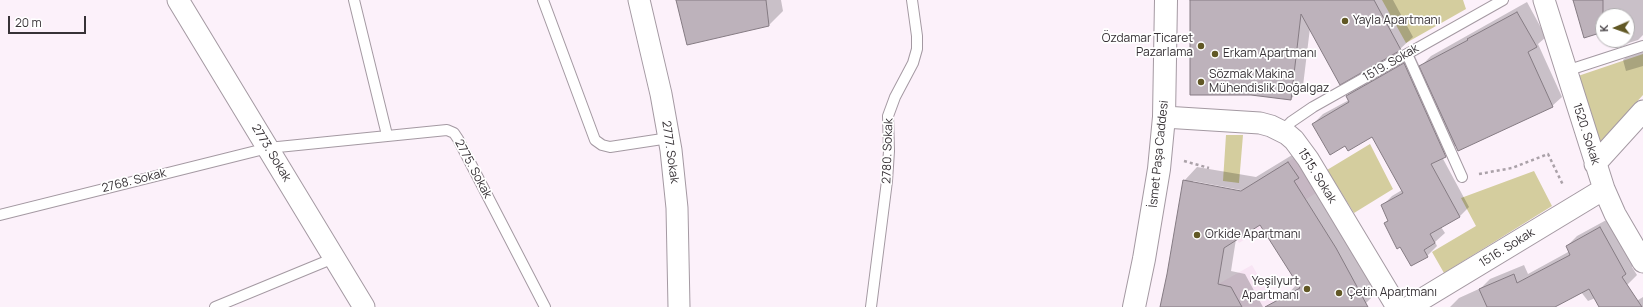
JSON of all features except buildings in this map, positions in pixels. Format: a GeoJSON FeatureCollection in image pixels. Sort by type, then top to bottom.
{"type":"FeatureCollection","features":[{"type":"Feature","properties":{"kind":"main road","name":"İsmet Paşa Caddesi"},"geometry":{"type":"LineString","coordinates":[[1134,307],[1152,214],[1159,168],[1164,117],[1166,0]]}},
{"type":"Feature","properties":{"kind":"street","name":"2773. Sokak"},"geometry":{"type":"LineString","coordinates":[[178,0],[364,307]]}},
{"type":"Feature","properties":{"kind":"street","name":"2777. Sokak"},"geometry":{"type":"LineString","coordinates":[[639,0],[661,94],[669,138],[677,208],[679,307]]}},
{"type":"Feature","properties":{"kind":"street","name":"1520. Sokak"},"geometry":{"type":"LineString","coordinates":[[1544,0],[1604,189],[1615,214],[1643,262]]}},
{"type":"Feature","properties":{"kind":"street"},"geometry":{"type":"LineString","coordinates":[[1595,164],[1643,111]]}},
{"type":"Feature","properties":{"kind":"street","name":"1515. Sokak"},"geometry":{"type":"LineString","coordinates":[[1164,117],[1260,123],[1282,130],[1294,140],[1303,151],[1397,307]]}},
{"type":"Feature","properties":{"kind":"street","name":"1516. Sokak"},"geometry":{"type":"LineString","coordinates":[[1409,307],[1604,189]]}},
{"type":"Feature","properties":{"kind":"lane"},"geometry":{"type":"LineString","coordinates":[[354,0],[387,135]]}},
{"type":"Feature","properties":{"kind":"lane"},"geometry":{"type":"LineString","coordinates":[[543,0],[595,140],[610,148],[669,138]]}},
{"type":"Feature","properties":{"kind":"lane","name":"2780. Sokak"},"geometry":{"type":"LineString","coordinates":[[871,307],[887,181],[889,151],[888,116],[895,97],[913,63],[916,49],[917,36],[912,0]]}},
{"type":"Feature","properties":{"kind":"lane","name":"1519. Sokak"},"geometry":{"type":"LineString","coordinates":[[1282,130],[1291,122],[1313,108],[1503,0]]}},
{"type":"Feature","properties":{"kind":"lane"},"geometry":{"type":"LineString","coordinates":[[1566,71],[1643,46]]}},
{"type":"Feature","properties":{"kind":"lane"},"geometry":{"type":"LineString","coordinates":[[1407,54],[1462,177]]}},
{"type":"Feature","properties":{"kind":"lane","name":"2775. Sokak"},"geometry":{"type":"LineString","coordinates":[[268,148],[439,130],[447,130],[454,133],[546,307]]}},
{"type":"Feature","properties":{"kind":"lane","name":"2768. Sokak"},"geometry":{"type":"LineString","coordinates":[[0,215],[268,148]]}},
{"type":"Feature","properties":{"kind":"lane"},"geometry":{"type":"LineString","coordinates":[[215,307],[334,258]]}},
{"type":"Feature","properties":{"kind":"path"},"geometry":{"type":"LineString","coordinates":[[1462,177],[1501,171],[1548,154],[1574,207]]}},
{"type":"Feature","properties":{"kind":"shaded area"},"geometry":{"type":"Polygon","coordinates":[[[1382,0],[1463,0],[1466,9],[1406,43],[1382,0]]]}},
{"type":"Feature","properties":{"kind":"shaded area"},"geometry":{"type":"Polygon","coordinates":[[[1643,54],[1643,95],[1600,142],[1578,76],[1643,54]]]}},
{"type":"Feature","properties":{"kind":"shaded area"},"geometry":{"type":"Polygon","coordinates":[[[1226,135],[1243,135],[1239,183],[1223,181],[1226,135]]]}},
{"type":"Feature","properties":{"kind":"shaded area"},"geometry":{"type":"Polygon","coordinates":[[[1370,144],[1393,189],[1354,213],[1327,170],[1370,144]]]}},
{"type":"Feature","properties":{"kind":"shaded area"},"geometry":{"type":"Polygon","coordinates":[[[1294,158],[1316,193],[1239,243],[1233,233],[1239,192],[1294,158]]]}},
{"type":"Feature","properties":{"kind":"shaded area"},"geometry":{"type":"Polygon","coordinates":[[[1534,171],[1552,206],[1444,273],[1432,252],[1476,226],[1461,198],[1534,171]]]}},
{"type":"Feature","properties":{"kind":"shaded area"},"geometry":{"type":"Polygon","coordinates":[[[1252,265],[1276,307],[1160,307],[1167,274],[1218,284],[1252,265]]]}},
{"type":"Feature","properties":{"kind":"place","name":"Yayla Apartmanı"},"geometry":{"type":"Point","coordinates":[1345,21]}},
{"type":"Feature","properties":{"kind":"place","name":"Özdamar Ticaret Pazarlama"},"geometry":{"type":"Point","coordinates":[1201,46]}},
{"type":"Feature","properties":{"kind":"place","name":"Erkam Apartmanı"},"geometry":{"type":"Point","coordinates":[1215,54]}},
{"type":"Feature","properties":{"kind":"place","name":"Sözmak Makina Mühendislik Doğalgaz"},"geometry":{"type":"Point","coordinates":[1201,82]}},
{"type":"Feature","properties":{"kind":"place","name":"Orkide Apartmanı"},"geometry":{"type":"Point","coordinates":[1197,235]}},
{"type":"Feature","properties":{"kind":"place","name":"Yeşilyurt Apartmanı"},"geometry":{"type":"Point","coordinates":[1307,289]}},
{"type":"Feature","properties":{"kind":"place","name":"Çetin Apartmanı"},"geometry":{"type":"Point","coordinates":[1339,293]}}]}
